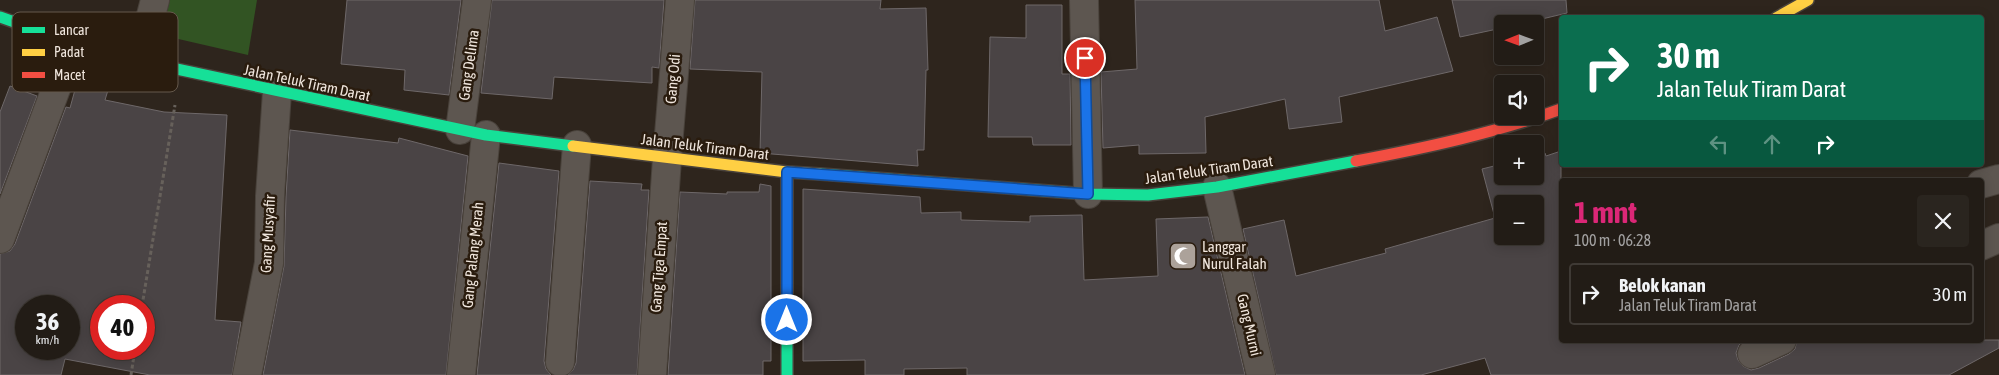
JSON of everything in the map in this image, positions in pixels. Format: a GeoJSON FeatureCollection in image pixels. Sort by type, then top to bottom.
{"type":"FeatureCollection","features":[{"type":"Feature","properties":{"kind":"street","name":"Gang Delima"},"geometry":{"type":"LineString","coordinates":[[473,133],[477,0]]}},
{"type":"Feature","properties":{"kind":"street","name":"Gang Odi"},"geometry":{"type":"LineString","coordinates":[[667,159],[680,0]]}},
{"type":"Feature","properties":{"kind":"street"},"geometry":{"type":"LineString","coordinates":[[1084,0],[1088,194]]}},
{"type":"Feature","properties":{"kind":"street"},"geometry":{"type":"LineString","coordinates":[[1781,15],[1808,0]]}},
{"type":"Feature","properties":{"kind":"street","name":"Jalan Teluk Tiram Darat"},"geometry":{"type":"LineString","coordinates":[[0,17],[12,21]]}},
{"type":"Feature","properties":{"kind":"street","name":"Jalan Teluk Tiram Darat"},"geometry":{"type":"LineString","coordinates":[[178,70],[473,133],[577,145],[667,159],[787,172],[1088,194],[1148,195],[1217,187],[1403,152],[1520,124],[1559,110]]}},
{"type":"Feature","properties":{"kind":"street"},"geometry":{"type":"LineString","coordinates":[[0,239],[55,92]]}},
{"type":"Feature","properties":{"kind":"street","name":"Gang Musyafir"},"geometry":{"type":"LineString","coordinates":[[247,375],[269,263],[270,196],[277,92]]}},
{"type":"Feature","properties":{"kind":"street","name":"Gang Palang Merah"},"geometry":{"type":"LineString","coordinates":[[461,375],[473,133]]}},
{"type":"Feature","properties":{"kind":"street"},"geometry":{"type":"LineString","coordinates":[[560,362],[577,145]]}},
{"type":"Feature","properties":{"kind":"street","name":"Gang Tiga Empat"},"geometry":{"type":"LineString","coordinates":[[652,375],[667,159]]}},
{"type":"Feature","properties":{"kind":"street"},"geometry":{"type":"LineString","coordinates":[[787,172],[787,375]]}},
{"type":"Feature","properties":{"kind":"street"},"geometry":{"type":"LineString","coordinates":[[1984,183],[1999,179]]}},
{"type":"Feature","properties":{"kind":"street","name":"Gang Murni"},"geometry":{"type":"LineString","coordinates":[[1217,187],[1261,375]]}},
{"type":"Feature","properties":{"kind":"street"},"geometry":{"type":"LineString","coordinates":[[1984,245],[1999,238]]}},
{"type":"Feature","properties":{"kind":"street"},"geometry":{"type":"LineString","coordinates":[[1752,354],[1776,343]]}},
{"type":"Feature","properties":{"kind":"path"},"geometry":{"type":"LineString","coordinates":[[178,89],[181,71]]}},
{"type":"Feature","properties":{"kind":"path"},"geometry":{"type":"LineString","coordinates":[[144,295],[178,92]]}},
{"type":"Feature","properties":{"kind":"path"},"geometry":{"type":"LineString","coordinates":[[131,375],[134,360]]}},
{"type":"Feature","properties":{"kind":"green space"},"geometry":{"type":"Polygon","coordinates":[[[170,0],[257,0],[248,55],[178,39],[178,12],[167,12],[170,0]]]}},
{"type":"Feature","properties":{"kind":"building"},"geometry":{"type":"Polygon","coordinates":[[[347,0],[461,0],[449,95],[404,90],[405,70],[341,64],[347,0]]]}},
{"type":"Feature","properties":{"kind":"building"},"geometry":{"type":"Polygon","coordinates":[[[492,0],[664,0],[659,68],[652,67],[652,83],[554,77],[552,99],[481,93],[492,0]]]}},
{"type":"Feature","properties":{"kind":"building"},"geometry":{"type":"Polygon","coordinates":[[[695,0],[881,0],[880,9],[926,8],[928,70],[926,70],[924,150],[917,150],[918,166],[760,153],[762,72],[690,69],[695,0]]]}},
{"type":"Feature","properties":{"kind":"building"},"geometry":{"type":"Polygon","coordinates":[[[1135,0],[1379,0],[1385,31],[1437,17],[1453,71],[1339,97],[1342,122],[1289,129],[1285,99],[1205,117],[1206,153],[1139,154],[1139,145],[1103,148],[1101,72],[1137,69],[1135,0]]]}},
{"type":"Feature","properties":{"kind":"building"},"geometry":{"type":"Polygon","coordinates":[[[1452,0],[1566,0],[1567,13],[1544,18],[1544,15],[1494,15],[1494,30],[1460,37],[1452,0]]]}},
{"type":"Feature","properties":{"kind":"building"},"geometry":{"type":"Polygon","coordinates":[[[1026,5],[1062,5],[1062,74],[1070,74],[1071,145],[1033,145],[1032,137],[988,137],[990,37],[1026,38],[1026,5]]]}},
{"type":"Feature","properties":{"kind":"building"},"geometry":{"type":"Polygon","coordinates":[[[10,86],[12,87],[12,92],[26,92],[37,96],[0,194],[0,112],[10,86]]]}},
{"type":"Feature","properties":{"kind":"building"},"geometry":{"type":"Polygon","coordinates":[[[74,92],[107,92],[105,100],[164,112],[227,115],[215,320],[241,322],[232,375],[150,375],[70,360],[80,360],[80,295],[15,295],[15,360],[65,360],[61,375],[0,375],[0,254],[10,251],[15,244],[66,107],[70,108],[74,92]]]}},
{"type":"Feature","properties":{"kind":"building"},"geometry":{"type":"Polygon","coordinates":[[[290,130],[398,143],[399,138],[468,156],[446,375],[263,375],[284,266],[290,130]]]}},
{"type":"Feature","properties":{"kind":"building"},"geometry":{"type":"Polygon","coordinates":[[[1559,152],[1559,167],[1561,167],[1561,178],[1559,178],[1559,343],[1741,343],[1736,353],[1738,360],[1743,366],[1751,370],[1789,354],[1795,349],[1796,343],[1984,343],[1984,340],[1999,340],[1999,348],[1949,375],[1491,375],[1485,358],[1421,375],[1276,375],[1243,229],[1284,220],[1296,276],[1386,253],[1385,249],[1494,218],[1494,245],[1544,245],[1544,195],[1494,195],[1494,214],[1482,169],[1494,166],[1494,185],[1544,185],[1544,153],[1546,156],[1559,152]]]}},
{"type":"Feature","properties":{"kind":"building"},"geometry":{"type":"Polygon","coordinates":[[[499,163],[559,171],[544,361],[546,369],[551,375],[477,375],[499,163]]]}},
{"type":"Feature","properties":{"kind":"building"},"geometry":{"type":"Polygon","coordinates":[[[590,181],[642,184],[641,190],[649,190],[637,375],[568,375],[576,363],[590,181]]]}},
{"type":"Feature","properties":{"kind":"building"},"geometry":{"type":"Polygon","coordinates":[[[760,184],[771,186],[771,361],[763,361],[763,375],[668,375],[680,192],[727,194],[727,192],[759,192],[760,184]]]}},
{"type":"Feature","properties":{"kind":"building"},"geometry":{"type":"Polygon","coordinates":[[[803,189],[920,197],[921,213],[961,212],[961,220],[1030,222],[1030,216],[1082,215],[1084,280],[1158,276],[1156,219],[1208,217],[1245,375],[967,375],[967,368],[904,369],[904,375],[865,375],[865,360],[803,361],[803,189]]]}},
{"type":"Feature","properties":{"kind":"traffic: fast"},"geometry":{"type":"LineString","coordinates":[[0,17],[12,21]]}},
{"type":"Feature","properties":{"kind":"traffic: fast"},"geometry":{"type":"LineString","coordinates":[[178,69],[486,135],[573,146]]}},
{"type":"Feature","properties":{"kind":"traffic: fast"},"geometry":{"type":"LineString","coordinates":[[820,174],[1088,194],[1148,195],[1217,187],[1356,161]]}},
{"type":"Feature","properties":{"kind":"traffic: fast"},"geometry":{"type":"LineString","coordinates":[[787,172],[787,375]]}},
{"type":"Feature","properties":{"kind":"traffic: slow"},"geometry":{"type":"LineString","coordinates":[[1781,15],[1808,0]]}},
{"type":"Feature","properties":{"kind":"traffic: slow"},"geometry":{"type":"LineString","coordinates":[[573,146],[787,172],[820,174]]}},
{"type":"Feature","properties":{"kind":"traffic: jam"},"geometry":{"type":"LineString","coordinates":[[1356,161],[1460,139],[1559,110]]}},
{"type":"Feature","properties":{"kind":"place","name":"Langgar Nurul Falah"},"geometry":{"type":"Point","coordinates":[1183,256]}},
{"type":"Feature","properties":{"kind":"route"},"geometry":{"type":"LineString","coordinates":[[787,320],[787,172],[1088,194],[1085,58]]}}]}
